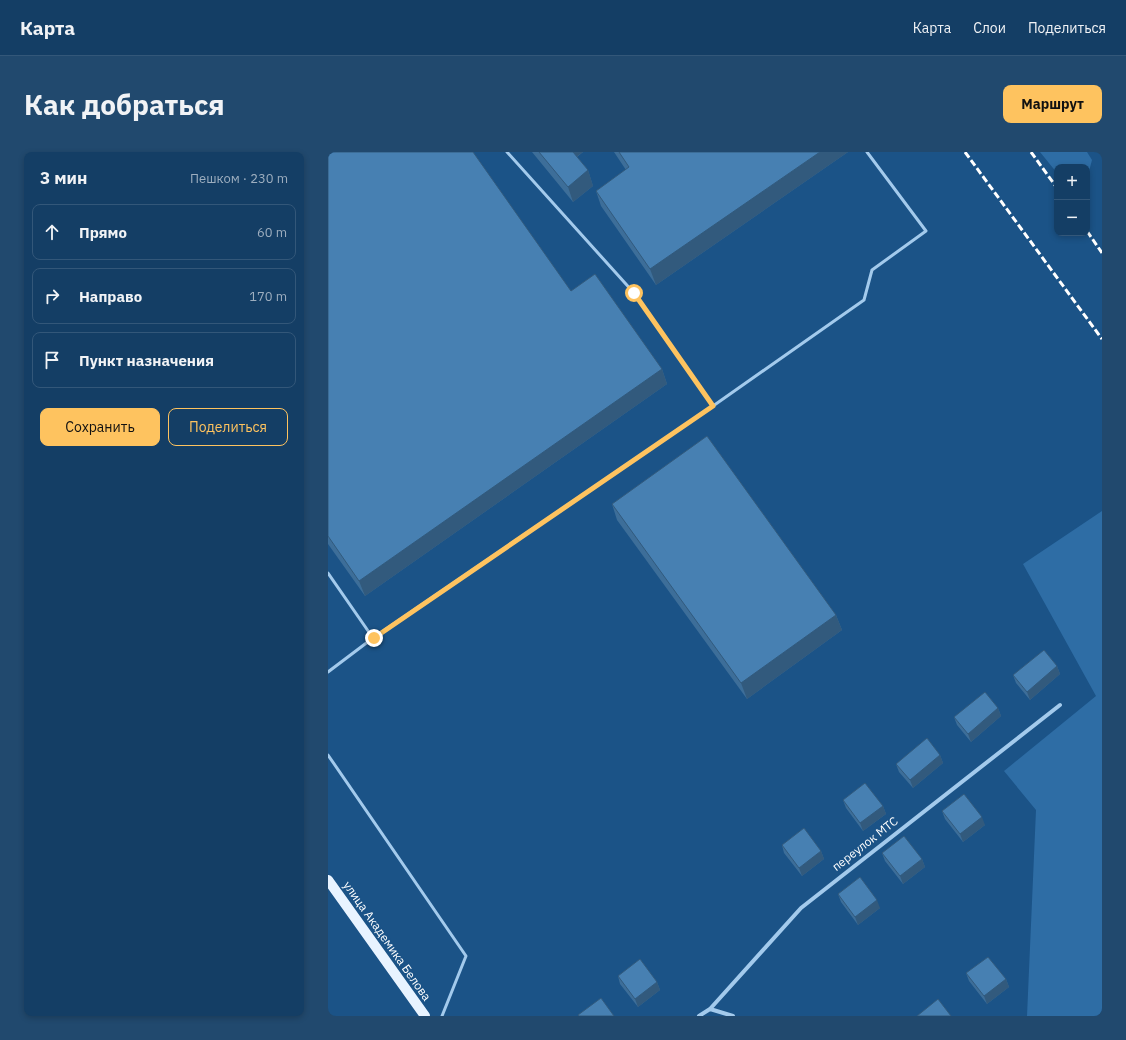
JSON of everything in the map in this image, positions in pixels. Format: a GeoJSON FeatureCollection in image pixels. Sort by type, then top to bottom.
{"type":"FeatureCollection","features":[{"type":"Feature","properties":{"kind":"main road","name":"улица Академика Белова"},"geometry":{"type":"LineString","coordinates":[[328,880],[425,1016]]}},
{"type":"Feature","properties":{"kind":"street","name":"переулок МТС"},"geometry":{"type":"LineString","coordinates":[[699,1016],[710,1009],[801,908],[1060,705]]}},
{"type":"Feature","properties":{"kind":"street"},"geometry":{"type":"LineString","coordinates":[[710,1009],[733,1016]]}},
{"type":"Feature","properties":{"kind":"lane"},"geometry":{"type":"LineString","coordinates":[[508,152],[634,293],[713,406]]}},
{"type":"Feature","properties":{"kind":"lane"},"geometry":{"type":"LineString","coordinates":[[328,672],[374,638],[713,406],[864,300],[872,270],[926,231],[867,152]]}},
{"type":"Feature","properties":{"kind":"lane"},"geometry":{"type":"LineString","coordinates":[[328,573],[374,638]]}},
{"type":"Feature","properties":{"kind":"lane"},"geometry":{"type":"LineString","coordinates":[[328,755],[466,956],[442,1016]]}},
{"type":"Feature","properties":{"kind":"shaded area"},"geometry":{"type":"Polygon","coordinates":[[[1040,152],[1087,152],[1092,160],[1090,168],[1090,164],[1054,164],[1054,169],[1040,152]]]}},
{"type":"Feature","properties":{"kind":"shaded area"},"geometry":{"type":"Polygon","coordinates":[[[1102,511],[1102,1016],[1027,1016],[1036,810],[1004,771],[1096,696],[1023,564],[1102,511]]]}},
{"type":"Feature","properties":{"kind":"building"},"geometry":{"type":"Polygon","coordinates":[[[328,152],[473,152],[571,291],[595,274],[662,369],[359,581],[328,536],[328,152]]]}},
{"type":"Feature","properties":{"kind":"building"},"geometry":{"type":"Polygon","coordinates":[[[539,152],[573,152],[588,170],[568,187],[539,152]]]}},
{"type":"Feature","properties":{"kind":"building"},"geometry":{"type":"Polygon","coordinates":[[[619,152],[820,152],[650,269],[596,191],[629,167],[619,152]]]}},
{"type":"Feature","properties":{"kind":"building"},"geometry":{"type":"Polygon","coordinates":[[[707,436],[836,615],[741,683],[612,504],[707,436]]]}},
{"type":"Feature","properties":{"kind":"building"},"geometry":{"type":"Polygon","coordinates":[[[1044,650],[1057,666],[1027,692],[1013,675],[1044,650]]]}},
{"type":"Feature","properties":{"kind":"building"},"geometry":{"type":"Polygon","coordinates":[[[985,692],[998,708],[968,734],[954,717],[985,692]]]}},
{"type":"Feature","properties":{"kind":"building"},"geometry":{"type":"Polygon","coordinates":[[[927,738],[940,755],[910,780],[896,764],[927,738]]]}},
{"type":"Feature","properties":{"kind":"building"},"geometry":{"type":"Polygon","coordinates":[[[865,783],[883,806],[860,823],[843,800],[865,783]]]}},
{"type":"Feature","properties":{"kind":"building"},"geometry":{"type":"Polygon","coordinates":[[[964,794],[982,817],[960,834],[942,811],[964,794]]]}},
{"type":"Feature","properties":{"kind":"building"},"geometry":{"type":"Polygon","coordinates":[[[804,828],[821,851],[799,868],[782,845],[804,828]]]}},
{"type":"Feature","properties":{"kind":"building"},"geometry":{"type":"Polygon","coordinates":[[[904,836],[922,859],[900,876],[882,853],[904,836]]]}},
{"type":"Feature","properties":{"kind":"building"},"geometry":{"type":"Polygon","coordinates":[[[860,877],[877,900],[855,917],[838,894],[860,877]]]}},
{"type":"Feature","properties":{"kind":"building"},"geometry":{"type":"Polygon","coordinates":[[[988,957],[1006,979],[984,996],[966,973],[988,957]]]}},
{"type":"Feature","properties":{"kind":"building"},"geometry":{"type":"Polygon","coordinates":[[[640,959],[657,982],[635,999],[618,976],[640,959]]]}},
{"type":"Feature","properties":{"kind":"building"},"geometry":{"type":"Polygon","coordinates":[[[601,998],[614,1016],[578,1015],[601,998]]]}},
{"type":"Feature","properties":{"kind":"building"},"geometry":{"type":"Polygon","coordinates":[[[938,999],[951,1016],[917,1016],[938,999]]]}},
{"type":"Feature","properties":{"kind":"railway"},"geometry":{"type":"LineString","coordinates":[[965,152],[1102,339]]}},
{"type":"Feature","properties":{"kind":"railway"},"geometry":{"type":"LineString","coordinates":[[1031,152],[1054,184]]}},
{"type":"Feature","properties":{"kind":"railway"},"geometry":{"type":"LineString","coordinates":[[1090,235],[1102,253]]}},
{"type":"Feature","properties":{"kind":"route"},"geometry":{"type":"LineString","coordinates":[[374,638],[713,406],[634,293]]}}]}
